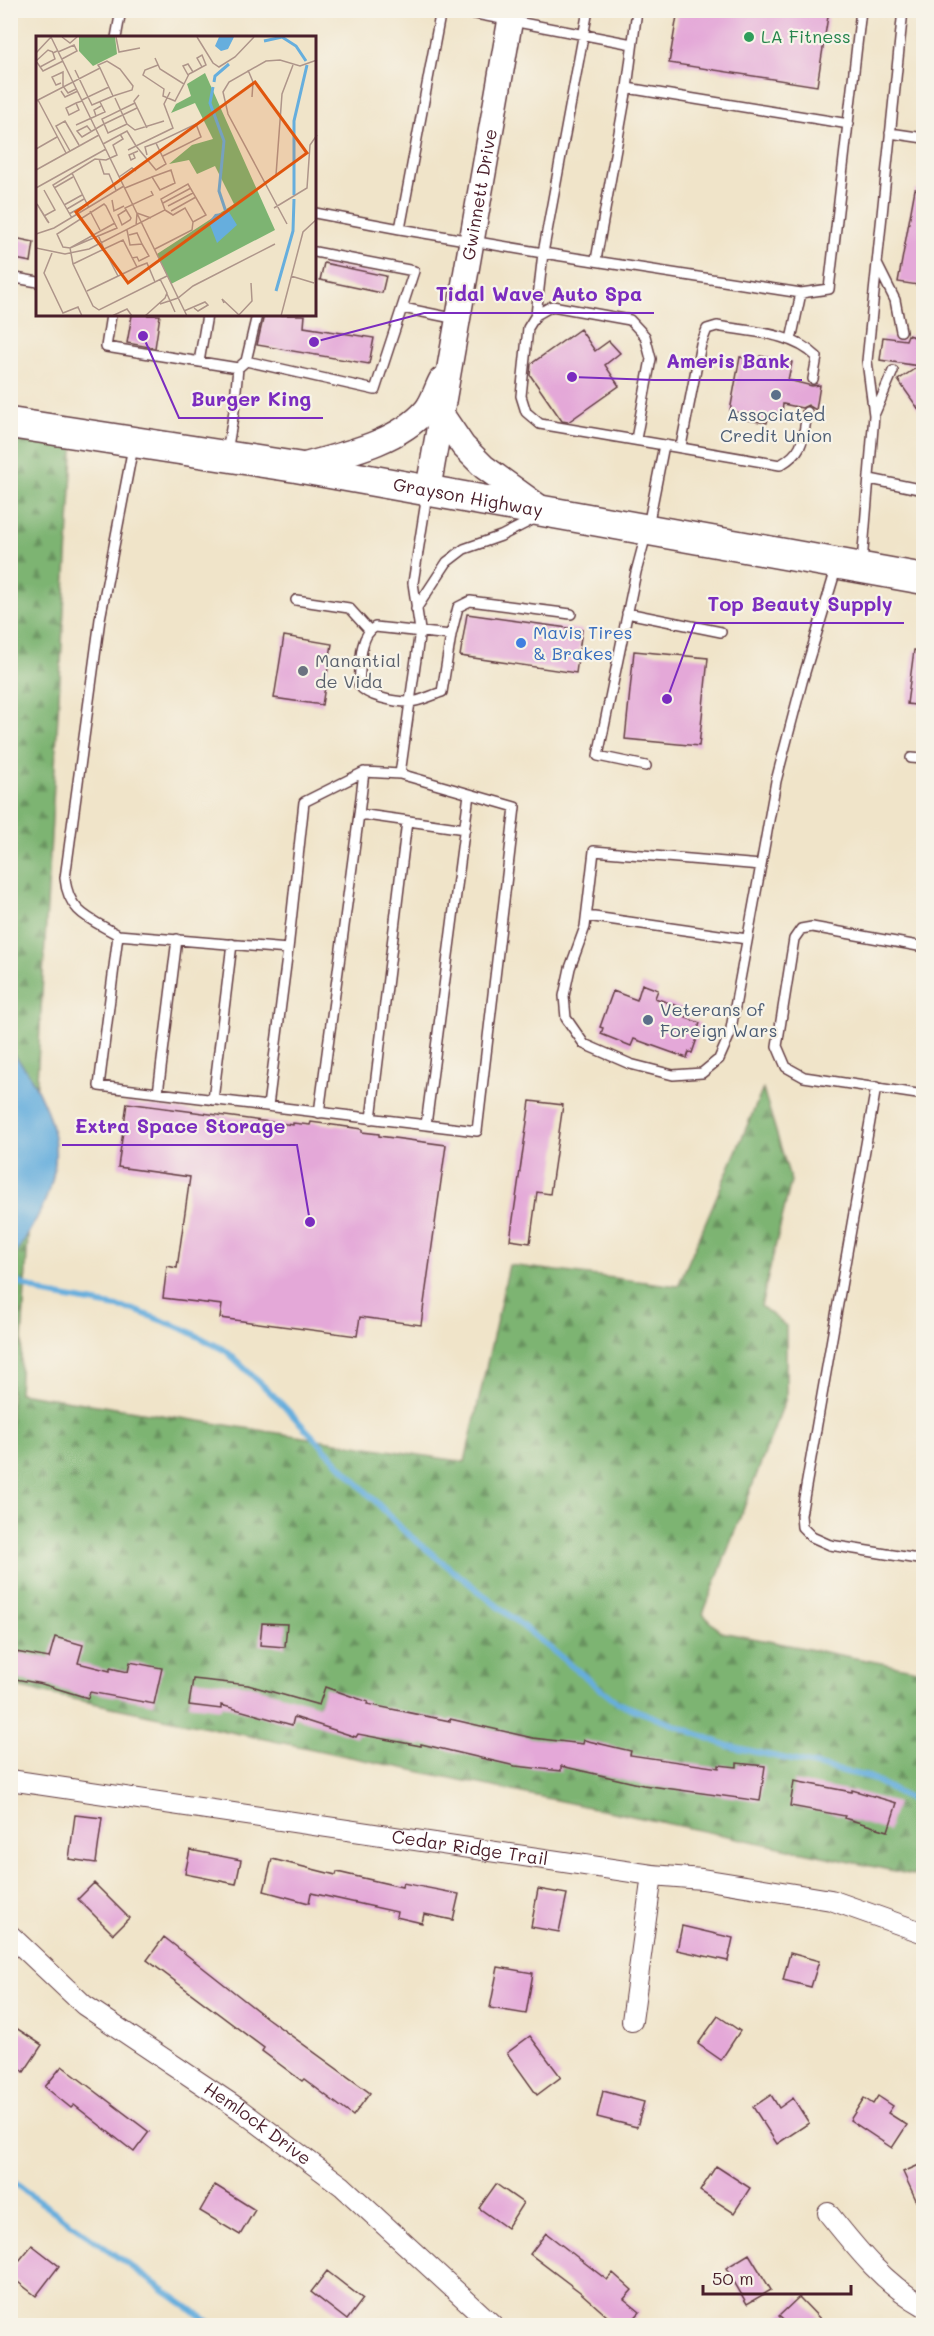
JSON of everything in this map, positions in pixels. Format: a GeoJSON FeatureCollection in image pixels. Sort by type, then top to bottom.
{"type":"FeatureCollection","features":[{"type":"Feature","properties":{"kind":"main road","name":"Grayson Highway"},"geometry":{"type":"LineString","coordinates":[[10,423],[227,455],[924,579]]}},
{"type":"Feature","properties":{"kind":"street","name":"Gwinnett Drive"},"geometry":{"type":"LineString","coordinates":[[428,490],[511,16]]}},
{"type":"Feature","properties":{"kind":"street"},"geometry":{"type":"LineString","coordinates":[[296,467],[364,448],[404,428],[427,409],[453,357]]}},
{"type":"Feature","properties":{"kind":"street"},"geometry":{"type":"LineString","coordinates":[[442,415],[463,446],[484,467],[546,513]]}},
{"type":"Feature","properties":{"kind":"street","name":"Cedar Ridge Trail"},"geometry":{"type":"LineString","coordinates":[[11,1781],[831,1900],[924,1933]]}},
{"type":"Feature","properties":{"kind":"street"},"geometry":{"type":"LineString","coordinates":[[632,2021],[652,1875]]}},
{"type":"Feature","properties":{"kind":"street","name":"Hemlock Drive"},"geometry":{"type":"LineString","coordinates":[[10,1935],[84,2005],[239,2109],[342,2186],[494,2325]]}},
{"type":"Feature","properties":{"kind":"street"},"geometry":{"type":"LineString","coordinates":[[828,2213],[859,2252],[888,2280],[924,2306]]}},
{"type":"Feature","properties":{"kind":"lane"},"geometry":{"type":"LineString","coordinates":[[116,36],[121,10]]}},
{"type":"Feature","properties":{"kind":"lane"},"geometry":{"type":"LineString","coordinates":[[400,229],[441,10]]}},
{"type":"Feature","properties":{"kind":"lane"},"geometry":{"type":"LineString","coordinates":[[454,10],[511,16],[584,35],[632,44]]}},
{"type":"Feature","properties":{"kind":"lane"},"geometry":{"type":"LineString","coordinates":[[588,10],[543,253],[536,315],[528,328],[521,396],[526,412],[540,424],[681,446],[780,465],[793,458],[802,444],[807,412]]}},
{"type":"Feature","properties":{"kind":"lane"},"geometry":{"type":"LineString","coordinates":[[596,261],[627,88],[637,10]]}},
{"type":"Feature","properties":{"kind":"lane"},"geometry":{"type":"LineString","coordinates":[[316,213],[472,242],[801,293],[829,289],[861,10]]}},
{"type":"Feature","properties":{"kind":"lane"},"geometry":{"type":"LineString","coordinates":[[761,865],[594,851],[585,927],[570,968],[564,996],[566,1018],[584,1044],[630,1064],[673,1075],[702,1073],[719,1059],[730,1034],[761,865],[776,781],[802,682],[850,566],[870,479],[874,415],[867,361],[903,10]]}},
{"type":"Feature","properties":{"kind":"lane"},"geometry":{"type":"LineString","coordinates":[[627,88],[849,124]]}},
{"type":"Feature","properties":{"kind":"lane"},"geometry":{"type":"LineString","coordinates":[[890,133],[924,138]]}},
{"type":"Feature","properties":{"kind":"lane"},"geometry":{"type":"LineString","coordinates":[[246,361],[375,390],[414,271],[316,252]]}},
{"type":"Feature","properties":{"kind":"lane"},"geometry":{"type":"LineString","coordinates":[[877,264],[895,300],[901,331]]}},
{"type":"Feature","properties":{"kind":"lane"},"geometry":{"type":"LineString","coordinates":[[10,277],[36,282]]}},
{"type":"Feature","properties":{"kind":"lane"},"geometry":{"type":"LineString","coordinates":[[791,340],[801,293]]}},
{"type":"Feature","properties":{"kind":"lane"},"geometry":{"type":"LineString","coordinates":[[536,315],[552,306],[630,320],[645,336],[651,358],[636,439]]}},
{"type":"Feature","properties":{"kind":"lane"},"geometry":{"type":"LineString","coordinates":[[403,309],[459,319]]}},
{"type":"Feature","properties":{"kind":"lane"},"geometry":{"type":"LineString","coordinates":[[111,316],[106,347],[238,368]]}},
{"type":"Feature","properties":{"kind":"lane"},"geometry":{"type":"LineString","coordinates":[[199,362],[207,316]]}},
{"type":"Feature","properties":{"kind":"lane"},"geometry":{"type":"LineString","coordinates":[[227,455],[238,368],[246,361],[257,316]]}},
{"type":"Feature","properties":{"kind":"lane"},"geometry":{"type":"LineString","coordinates":[[681,446],[701,344],[707,329],[717,326],[791,340],[806,346],[817,357],[813,379]]}},
{"type":"Feature","properties":{"kind":"lane"},"geometry":{"type":"LineString","coordinates":[[874,415],[892,371]]}},
{"type":"Feature","properties":{"kind":"lane"},"geometry":{"type":"LineString","coordinates":[[135,441],[100,619],[65,878],[67,891],[77,911],[118,935],[288,949]]}},
{"type":"Feature","properties":{"kind":"lane"},"geometry":{"type":"LineString","coordinates":[[646,766],[598,756],[627,613],[648,531],[664,445]]}},
{"type":"Feature","properties":{"kind":"lane"},"geometry":{"type":"LineString","coordinates":[[870,479],[924,490]]}},
{"type":"Feature","properties":{"kind":"lane"},"geometry":{"type":"LineString","coordinates":[[400,774],[420,630],[413,583],[428,490]]}},
{"type":"Feature","properties":{"kind":"lane"},"geometry":{"type":"LineString","coordinates":[[416,609],[447,562],[464,549],[501,536],[546,513]]}},
{"type":"Feature","properties":{"kind":"lane"},"geometry":{"type":"LineString","coordinates":[[296,600],[349,608],[369,630]]}},
{"type":"Feature","properties":{"kind":"lane"},"geometry":{"type":"LineString","coordinates":[[451,635],[375,627],[369,630],[364,639],[359,685],[363,692],[372,696],[410,702],[442,692],[458,607],[470,601],[571,614]]}},
{"type":"Feature","properties":{"kind":"lane"},"geometry":{"type":"LineString","coordinates":[[627,613],[721,632]]}},
{"type":"Feature","properties":{"kind":"lane"},"geometry":{"type":"LineString","coordinates":[[911,758],[924,759]]}},
{"type":"Feature","properties":{"kind":"lane"},"geometry":{"type":"LineString","coordinates":[[118,935],[99,1086],[477,1131],[515,807],[400,774],[364,772],[304,802],[268,1106]]}},
{"type":"Feature","properties":{"kind":"lane"},"geometry":{"type":"LineString","coordinates":[[320,1113],[364,772]]}},
{"type":"Feature","properties":{"kind":"lane"},"geometry":{"type":"LineString","coordinates":[[426,1125],[469,794]]}},
{"type":"Feature","properties":{"kind":"lane"},"geometry":{"type":"LineString","coordinates":[[359,814],[465,829]]}},
{"type":"Feature","properties":{"kind":"lane"},"geometry":{"type":"LineString","coordinates":[[371,1119],[407,821]]}},
{"type":"Feature","properties":{"kind":"lane"},"geometry":{"type":"LineString","coordinates":[[586,916],[747,939]]}},
{"type":"Feature","properties":{"kind":"lane"},"geometry":{"type":"LineString","coordinates":[[924,946],[812,927],[801,929],[794,939],[777,1046],[786,1067],[804,1077],[924,1095]]}},
{"type":"Feature","properties":{"kind":"lane"},"geometry":{"type":"LineString","coordinates":[[158,1093],[177,939]]}},
{"type":"Feature","properties":{"kind":"lane"},"geometry":{"type":"LineString","coordinates":[[213,1100],[232,944]]}},
{"type":"Feature","properties":{"kind":"lane"},"geometry":{"type":"LineString","coordinates":[[876,1087],[801,1515],[802,1527],[812,1537],[830,1545],[924,1560]]}},
{"type":"Feature","properties":{"kind":"green space"},"geometry":{"type":"Polygon","coordinates":[[[10,423],[74,436],[19,1393],[465,1462],[509,1265],[678,1286],[763,1089],[791,1181],[761,1306],[786,1326],[786,1398],[703,1614],[721,1632],[923,1671],[923,1877],[11,1686],[10,423]]]}},
{"type":"Feature","properties":{"kind":"water"},"geometry":{"type":"Polygon","coordinates":[[[11,1052],[33,1082],[52,1125],[55,1167],[44,1204],[11,1262],[11,1052]]]}},
{"type":"Feature","properties":{"kind":"building","name":"LA Fitness"},"geometry":{"type":"Polygon","coordinates":[[[678,10],[829,10],[817,86],[669,63],[678,10]]]}},
{"type":"Feature","properties":{"kind":"building"},"geometry":{"type":"Polygon","coordinates":[[[915,189],[924,190],[924,286],[898,282],[915,189]]]}},
{"type":"Feature","properties":{"kind":"building"},"geometry":{"type":"Polygon","coordinates":[[[10,237],[34,242],[31,262],[10,258],[10,237]]]}},
{"type":"Feature","properties":{"kind":"building"},"geometry":{"type":"Polygon","coordinates":[[[324,263],[386,276],[382,293],[320,280],[324,263]]]}},
{"type":"Feature","properties":{"kind":"building"},"geometry":{"type":"Polygon","coordinates":[[[132,316],[160,316],[155,348],[127,343],[132,316]]]}},
{"type":"Feature","properties":{"kind":"building"},"geometry":{"type":"Polygon","coordinates":[[[264,316],[305,316],[304,327],[374,338],[369,364],[257,345],[264,316]]]}},
{"type":"Feature","properties":{"kind":"building"},"geometry":{"type":"Polygon","coordinates":[[[580,329],[595,351],[609,341],[620,353],[605,365],[619,386],[568,422],[562,421],[530,375],[531,364],[580,329]]]}},
{"type":"Feature","properties":{"kind":"building"},"geometry":{"type":"Polygon","coordinates":[[[908,335],[924,340],[924,417],[898,380],[919,366],[880,360],[883,337],[906,340],[908,335]]]}},
{"type":"Feature","properties":{"kind":"building","name":"Associated Credit Union"},"geometry":{"type":"Polygon","coordinates":[[[760,356],[792,362],[788,380],[812,386],[820,385],[816,410],[808,405],[802,408],[783,404],[781,420],[768,418],[767,423],[741,419],[742,413],[730,411],[740,357],[759,361],[760,356]]]}},
{"type":"Feature","properties":{"kind":"building","name":"Mavis Tires & Brakes"},"geometry":{"type":"Polygon","coordinates":[[[467,614],[582,630],[576,673],[460,656],[467,614]]]}},
{"type":"Feature","properties":{"kind":"building","name":"Manantial de Vida"},"geometry":{"type":"Polygon","coordinates":[[[284,636],[332,644],[322,705],[274,698],[284,636]]]}},
{"type":"Feature","properties":{"kind":"building"},"geometry":{"type":"Polygon","coordinates":[[[914,650],[924,651],[924,706],[907,704],[914,650]]]}},
{"type":"Feature","properties":{"kind":"building"},"geometry":{"type":"Polygon","coordinates":[[[634,651],[708,658],[699,746],[625,739],[634,651]]]}},
{"type":"Feature","properties":{"kind":"building","name":"Veterans of Foreign Wars"},"geometry":{"type":"Polygon","coordinates":[[[642,984],[658,990],[655,998],[689,1010],[686,1018],[700,1023],[698,1029],[700,1030],[692,1053],[689,1052],[687,1058],[634,1039],[631,1046],[601,1034],[603,1028],[600,1027],[613,991],[637,1000],[642,984]]]}},
{"type":"Feature","properties":{"kind":"building"},"geometry":{"type":"Polygon","coordinates":[[[530,1101],[563,1105],[550,1194],[537,1192],[530,1243],[510,1240],[530,1101]]]}},
{"type":"Feature","properties":{"kind":"building"},"geometry":{"type":"Polygon","coordinates":[[[127,1103],[293,1125],[293,1123],[310,1125],[311,1122],[362,1129],[362,1132],[379,1134],[379,1136],[446,1145],[421,1325],[360,1317],[357,1336],[220,1318],[222,1305],[163,1298],[167,1266],[177,1268],[190,1177],[118,1167],[127,1103]]]}},
{"type":"Feature","properties":{"kind":"building"},"geometry":{"type":"Polygon","coordinates":[[[262,1623],[287,1624],[285,1647],[260,1645],[262,1623]]]}},
{"type":"Feature","properties":{"kind":"building"},"geometry":{"type":"Polygon","coordinates":[[[55,1637],[83,1645],[78,1663],[110,1671],[110,1668],[128,1672],[130,1662],[162,1668],[154,1704],[90,1692],[88,1698],[42,1684],[10,1678],[10,1651],[49,1658],[55,1637]]]}},
{"type":"Feature","properties":{"kind":"building"},"geometry":{"type":"Polygon","coordinates":[[[193,1679],[248,1685],[319,1705],[325,1687],[368,1702],[367,1704],[450,1721],[450,1719],[533,1738],[583,1744],[584,1740],[631,1751],[630,1755],[719,1768],[719,1765],[737,1767],[737,1763],[765,1766],[760,1801],[643,1785],[561,1766],[561,1771],[515,1766],[421,1744],[421,1746],[358,1734],[356,1737],[294,1717],[292,1725],[221,1705],[221,1709],[189,1705],[193,1679]]]}},
{"type":"Feature","properties":{"kind":"building"},"geometry":{"type":"Polygon","coordinates":[[[794,1781],[852,1792],[852,1790],[897,1803],[888,1831],[844,1818],[845,1816],[790,1806],[794,1781]]]}},
{"type":"Feature","properties":{"kind":"building"},"geometry":{"type":"Polygon","coordinates":[[[75,1815],[102,1818],[96,1863],[69,1859],[75,1815]]]}},
{"type":"Feature","properties":{"kind":"building"},"geometry":{"type":"Polygon","coordinates":[[[190,1850],[241,1860],[236,1884],[185,1874],[190,1850]]]}},
{"type":"Feature","properties":{"kind":"building"},"geometry":{"type":"Polygon","coordinates":[[[272,1859],[336,1875],[337,1872],[402,1887],[403,1883],[459,1894],[453,1920],[424,1914],[422,1923],[396,1917],[397,1912],[311,1893],[309,1903],[264,1891],[272,1859]]]}},
{"type":"Feature","properties":{"kind":"building"},"geometry":{"type":"Polygon","coordinates":[[[94,1883],[129,1918],[113,1934],[78,1899],[94,1883]]]}},
{"type":"Feature","properties":{"kind":"building"},"geometry":{"type":"Polygon","coordinates":[[[538,1889],[567,1894],[559,1932],[531,1927],[538,1889]]]}},
{"type":"Feature","properties":{"kind":"building"},"geometry":{"type":"Polygon","coordinates":[[[682,1926],[733,1938],[728,1961],[677,1950],[682,1926]]]}},
{"type":"Feature","properties":{"kind":"building"},"geometry":{"type":"Polygon","coordinates":[[[164,1937],[267,2018],[370,2093],[353,2116],[262,2051],[264,2048],[147,1960],[164,1937]]]}},
{"type":"Feature","properties":{"kind":"building"},"geometry":{"type":"Polygon","coordinates":[[[790,1953],[819,1961],[811,1987],[783,1980],[790,1953]]]}},
{"type":"Feature","properties":{"kind":"building"},"geometry":{"type":"Polygon","coordinates":[[[498,1967],[533,1973],[526,2014],[490,2008],[498,1967]]]}},
{"type":"Feature","properties":{"kind":"building"},"geometry":{"type":"Polygon","coordinates":[[[718,2016],[740,2031],[721,2060],[698,2044],[718,2016]]]}},
{"type":"Feature","properties":{"kind":"building"},"geometry":{"type":"Polygon","coordinates":[[[10,2024],[42,2045],[24,2072],[10,2063],[10,2024]]]}},
{"type":"Feature","properties":{"kind":"building"},"geometry":{"type":"Polygon","coordinates":[[[530,2036],[561,2077],[537,2095],[507,2053],[530,2036]]]}},
{"type":"Feature","properties":{"kind":"building"},"geometry":{"type":"Polygon","coordinates":[[[62,2066],[149,2132],[134,2152],[74,2105],[71,2108],[45,2087],[62,2066]]]}},
{"type":"Feature","properties":{"kind":"building"},"geometry":{"type":"Polygon","coordinates":[[[603,2091],[644,2102],[637,2127],[597,2117],[603,2091]]]}},
{"type":"Feature","properties":{"kind":"building"},"geometry":{"type":"Polygon","coordinates":[[[771,2095],[779,2108],[793,2098],[809,2123],[777,2144],[753,2107],[771,2095]]]}},
{"type":"Feature","properties":{"kind":"building"},"geometry":{"type":"Polygon","coordinates":[[[878,2096],[893,2106],[888,2113],[907,2125],[892,2148],[850,2120],[864,2098],[873,2104],[878,2096]]]}},
{"type":"Feature","properties":{"kind":"building"},"geometry":{"type":"Polygon","coordinates":[[[924,2163],[924,2217],[903,2172],[924,2163]]]}},
{"type":"Feature","properties":{"kind":"building"},"geometry":{"type":"Polygon","coordinates":[[[716,2166],[750,2188],[734,2213],[700,2191],[716,2166]]]}},
{"type":"Feature","properties":{"kind":"building"},"geometry":{"type":"Polygon","coordinates":[[[496,2184],[523,2203],[507,2228],[479,2208],[496,2184]]]}},
{"type":"Feature","properties":{"kind":"building"},"geometry":{"type":"Polygon","coordinates":[[[215,2185],[255,2210],[240,2235],[200,2211],[215,2185]]]}},
{"type":"Feature","properties":{"kind":"building"},"geometry":{"type":"Polygon","coordinates":[[[546,2233],[607,2280],[613,2273],[632,2290],[624,2299],[640,2312],[628,2325],[617,2325],[580,2292],[530,2254],[546,2233]]]}},
{"type":"Feature","properties":{"kind":"building"},"geometry":{"type":"Polygon","coordinates":[[[32,2245],[59,2266],[36,2296],[10,2276],[10,2272],[32,2245]]]}},
{"type":"Feature","properties":{"kind":"building"},"geometry":{"type":"Polygon","coordinates":[[[749,2254],[771,2290],[747,2304],[726,2268],[749,2254]]]}},
{"type":"Feature","properties":{"kind":"building"},"geometry":{"type":"Polygon","coordinates":[[[327,2271],[363,2299],[347,2320],[311,2292],[327,2271]]]}},
{"type":"Feature","properties":{"kind":"building"},"geometry":{"type":"Polygon","coordinates":[[[799,2297],[826,2325],[788,2325],[779,2316],[799,2297]]]}},
{"type":"Feature","properties":{"kind":"waterway"},"geometry":{"type":"LineString","coordinates":[[10,1279],[46,1294],[134,1310],[184,1329],[226,1351],[273,1395],[404,1531],[618,1703],[728,1746],[869,1777],[924,1807]]}},
{"type":"Feature","properties":{"kind":"waterway"},"geometry":{"type":"LineString","coordinates":[[10,2180],[214,2326]]}},
{"type":"Feature","properties":{"kind":"place","name":"LA Fitness"},"geometry":{"type":"Point","coordinates":[749,37]}},
{"type":"Feature","properties":{"kind":"place","name":"Burger King"},"geometry":{"type":"Point","coordinates":[143,336]}},
{"type":"Feature","properties":{"kind":"place","name":"Tidal Wave Auto Spa"},"geometry":{"type":"Point","coordinates":[314,342]}},
{"type":"Feature","properties":{"kind":"place","name":"Ameris Bank"},"geometry":{"type":"Point","coordinates":[572,377]}},
{"type":"Feature","properties":{"kind":"place","name":"Associated Credit Union"},"geometry":{"type":"Point","coordinates":[776,395]}},
{"type":"Feature","properties":{"kind":"place","name":"Mavis Tires & Brakes"},"geometry":{"type":"Point","coordinates":[521,643]}},
{"type":"Feature","properties":{"kind":"place","name":"Manantial de Vida"},"geometry":{"type":"Point","coordinates":[303,671]}},
{"type":"Feature","properties":{"kind":"place","name":"Top Beauty Supply"},"geometry":{"type":"Point","coordinates":[667,699]}},
{"type":"Feature","properties":{"kind":"place","name":"Veterans of Foreign Wars"},"geometry":{"type":"Point","coordinates":[648,1020]}},
{"type":"Feature","properties":{"kind":"place","name":"Extra Space Storage"},"geometry":{"type":"Point","coordinates":[310,1222]}}]}
